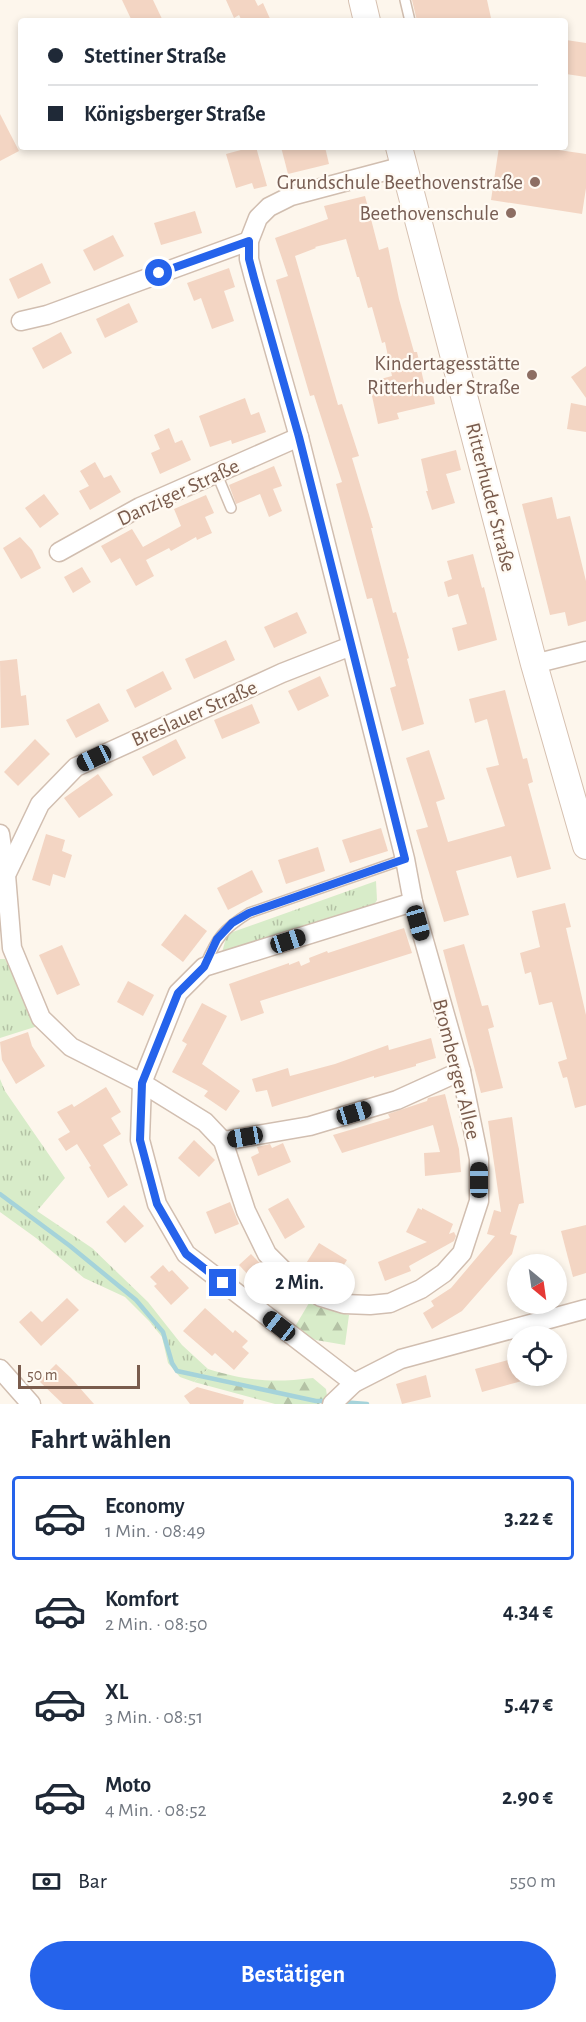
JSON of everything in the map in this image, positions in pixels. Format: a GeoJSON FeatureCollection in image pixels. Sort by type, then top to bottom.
{"type":"FeatureCollection","features":[{"type":"Feature","properties":{"kind":"street"},"geometry":{"type":"LineString","coordinates":[[362,0],[366,18]]}},
{"type":"Feature","properties":{"kind":"street"},"geometry":{"type":"LineString","coordinates":[[21,321],[47,315],[249,241],[258,218],[269,207],[291,196],[401,157]]}},
{"type":"Feature","properties":{"kind":"street","name":"Ritterhuder Straße"},"geometry":{"type":"LineString","coordinates":[[401,157],[534,664],[586,846]]}},
{"type":"Feature","properties":{"kind":"street","name":"Bromberger Allee"},"geometry":{"type":"LineString","coordinates":[[142,1083],[205,1122],[223,1141],[246,1211],[267,1254],[295,1282],[321,1297],[344,1304],[390,1303],[421,1289],[444,1273],[462,1253],[479,1201],[479,1159],[460,1071],[412,902],[405,859],[299,437],[249,259],[249,241]]}},
{"type":"Feature","properties":{"kind":"street","name":"Danziger Straße"},"geometry":{"type":"LineString","coordinates":[[59,552],[140,507],[299,437]]}},
{"type":"Feature","properties":{"kind":"street","name":"Breslauer Straße"},"geometry":{"type":"LineString","coordinates":[[6,875],[40,804],[76,767],[282,673],[351,646]]}},
{"type":"Feature","properties":{"kind":"street"},"geometry":{"type":"LineString","coordinates":[[534,664],[586,651]]}},
{"type":"Feature","properties":{"kind":"street"},"geometry":{"type":"LineString","coordinates":[[0,834],[12,948],[41,1018],[71,1047],[142,1083]]}},
{"type":"Feature","properties":{"kind":"street"},"geometry":{"type":"LineString","coordinates":[[350,1387],[186,1254],[157,1204],[140,1140],[142,1083],[178,993],[204,967],[412,902]]}},
{"type":"Feature","properties":{"kind":"street"},"geometry":{"type":"LineString","coordinates":[[223,1141],[321,1123],[397,1100],[460,1071]]}},
{"type":"Feature","properties":{"kind":"street"},"geometry":{"type":"LineString","coordinates":[[332,1404],[350,1387],[401,1359],[586,1309]]}},
{"type":"Feature","properties":{"kind":"street"},"geometry":{"type":"LineString","coordinates":[[0,1369],[31,1404]]}},
{"type":"Feature","properties":{"kind":"lane"},"geometry":{"type":"LineString","coordinates":[[405,0],[409,18]]}},
{"type":"Feature","properties":{"kind":"lane"},"geometry":{"type":"LineString","coordinates":[[216,472],[231,508]]}},
{"type":"Feature","properties":{"kind":"lane"},"geometry":{"type":"LineString","coordinates":[[204,967],[217,939],[232,923],[249,913],[405,859]]}},
{"type":"Feature","properties":{"kind":"green space"},"geometry":{"type":"Polygon","coordinates":[[[376,881],[377,900],[370,911],[220,960],[227,934],[376,881]]]}},
{"type":"Feature","properties":{"kind":"green space"},"geometry":{"type":"Polygon","coordinates":[[[0,959],[5,959],[30,1010],[41,1025],[0,1038],[0,959]]]}},
{"type":"Feature","properties":{"kind":"green space"},"geometry":{"type":"Polygon","coordinates":[[[0,1079],[5,1091],[65,1178],[37,1211],[92,1248],[148,1302],[182,1345],[208,1369],[194,1382],[180,1377],[168,1363],[162,1337],[125,1297],[84,1278],[0,1212],[0,1079]]]}},
{"type":"Feature","properties":{"kind":"green space"},"geometry":{"type":"Polygon","coordinates":[[[309,1303],[349,1315],[345,1345],[316,1340],[293,1330],[309,1303]]]}},
{"type":"Feature","properties":{"kind":"green space"},"geometry":{"type":"Polygon","coordinates":[[[208,1369],[260,1380],[313,1378],[326,1389],[327,1396],[319,1404],[275,1404],[194,1382],[208,1369]]]}},
{"type":"Feature","properties":{"kind":"building"},"geometry":{"type":"Polygon","coordinates":[[[122,0],[153,0],[162,18],[131,18],[122,0]]]}},
{"type":"Feature","properties":{"kind":"building"},"geometry":{"type":"Polygon","coordinates":[[[226,0],[255,0],[258,6],[263,3],[270,18],[240,18],[239,15],[234,18],[226,0]]]}},
{"type":"Feature","properties":{"kind":"building"},"geometry":{"type":"Polygon","coordinates":[[[412,0],[487,0],[491,18],[416,18],[412,0]]]}},
{"type":"Feature","properties":{"kind":"building"},"geometry":{"type":"Polygon","coordinates":[[[568,40],[586,43],[586,77],[568,74],[568,40]]]}},
{"type":"Feature","properties":{"kind":"building"},"geometry":{"type":"Polygon","coordinates":[[[0,114],[19,151],[0,161],[0,114]]]}},
{"type":"Feature","properties":{"kind":"building"},"geometry":{"type":"Polygon","coordinates":[[[241,150],[257,150],[267,186],[254,189],[252,183],[236,188],[226,154],[241,150]]]}},
{"type":"Feature","properties":{"kind":"building"},"geometry":{"type":"Polygon","coordinates":[[[282,150],[326,150],[329,164],[288,174],[282,150]]]}},
{"type":"Feature","properties":{"kind":"building"},"geometry":{"type":"Polygon","coordinates":[[[499,150],[559,150],[586,154],[586,188],[582,214],[491,200],[499,150]]]}},
{"type":"Feature","properties":{"kind":"building"},"geometry":{"type":"Polygon","coordinates":[[[365,196],[379,250],[388,247],[399,299],[414,352],[417,352],[425,387],[431,385],[435,404],[397,413],[399,419],[378,424],[369,382],[392,376],[385,342],[382,343],[372,307],[368,308],[346,239],[315,247],[295,256],[338,405],[342,404],[359,456],[352,458],[373,528],[371,528],[393,613],[396,612],[409,658],[407,659],[424,724],[402,731],[390,688],[396,686],[372,598],[367,599],[336,484],[342,482],[314,395],[310,396],[276,280],[288,276],[275,238],[328,219],[324,206],[365,196]]]}},
{"type":"Feature","properties":{"kind":"building"},"geometry":{"type":"Polygon","coordinates":[[[195,211],[202,233],[161,245],[154,223],[195,211]]]}},
{"type":"Feature","properties":{"kind":"building"},"geometry":{"type":"Polygon","coordinates":[[[113,235],[124,256],[94,271],[83,250],[113,235]]]}},
{"type":"Feature","properties":{"kind":"building"},"geometry":{"type":"Polygon","coordinates":[[[42,263],[51,283],[18,299],[9,279],[42,263]]]}},
{"type":"Feature","properties":{"kind":"building"},"geometry":{"type":"Polygon","coordinates":[[[229,268],[235,287],[224,291],[234,321],[212,329],[201,298],[194,301],[187,283],[229,268]]]}},
{"type":"Feature","properties":{"kind":"building"},"geometry":{"type":"Polygon","coordinates":[[[129,303],[138,322],[105,338],[96,319],[129,303]]]}},
{"type":"Feature","properties":{"kind":"building"},"geometry":{"type":"Polygon","coordinates":[[[61,332],[72,353],[43,369],[32,348],[61,332]]]}},
{"type":"Feature","properties":{"kind":"building"},"geometry":{"type":"Polygon","coordinates":[[[586,366],[586,398],[571,377],[586,366]]]}},
{"type":"Feature","properties":{"kind":"building"},"geometry":{"type":"Polygon","coordinates":[[[245,398],[251,415],[259,412],[266,432],[232,444],[231,440],[210,447],[199,416],[245,398]]]}},
{"type":"Feature","properties":{"kind":"building"},"geometry":{"type":"Polygon","coordinates":[[[571,403],[586,406],[586,432],[567,429],[571,403]]]}},
{"type":"Feature","properties":{"kind":"building"},"geometry":{"type":"Polygon","coordinates":[[[169,428],[175,443],[182,440],[191,460],[160,474],[151,453],[160,449],[154,435],[169,428]]]}},
{"type":"Feature","properties":{"kind":"building"},"geometry":{"type":"Polygon","coordinates":[[[456,450],[461,470],[446,474],[455,503],[432,510],[426,491],[428,491],[421,459],[456,450]]]}},
{"type":"Feature","properties":{"kind":"building"},"geometry":{"type":"Polygon","coordinates":[[[95,462],[104,478],[111,475],[121,492],[90,510],[79,491],[89,486],[80,471],[95,462]]]}},
{"type":"Feature","properties":{"kind":"building"},"geometry":{"type":"Polygon","coordinates":[[[274,466],[282,486],[273,489],[282,511],[269,517],[260,494],[236,504],[229,485],[274,466]]]}},
{"type":"Feature","properties":{"kind":"building"},"geometry":{"type":"Polygon","coordinates":[[[44,494],[59,514],[40,528],[25,508],[44,494]]]}},
{"type":"Feature","properties":{"kind":"building"},"geometry":{"type":"Polygon","coordinates":[[[206,495],[214,513],[205,517],[212,533],[197,540],[196,537],[171,551],[169,548],[146,560],[154,576],[136,586],[120,558],[111,563],[101,546],[132,529],[143,547],[181,526],[174,509],[206,495]]]}},
{"type":"Feature","properties":{"kind":"building"},"geometry":{"type":"Polygon","coordinates":[[[552,497],[557,519],[570,516],[586,581],[586,621],[568,626],[565,612],[550,615],[522,504],[552,497]]]}},
{"type":"Feature","properties":{"kind":"building"},"geometry":{"type":"Polygon","coordinates":[[[20,537],[32,550],[41,568],[21,579],[3,548],[20,537]]]}},
{"type":"Feature","properties":{"kind":"building"},"geometry":{"type":"Polygon","coordinates":[[[473,554],[497,640],[458,651],[452,628],[467,624],[458,594],[448,597],[444,582],[452,579],[447,561],[473,554]]]}},
{"type":"Feature","properties":{"kind":"building"},"geometry":{"type":"Polygon","coordinates":[[[82,567],[91,582],[73,593],[64,577],[82,567]]]}},
{"type":"Feature","properties":{"kind":"building"},"geometry":{"type":"Polygon","coordinates":[[[297,612],[307,633],[274,648],[264,627],[297,612]]]}},
{"type":"Feature","properties":{"kind":"building"},"geometry":{"type":"Polygon","coordinates":[[[226,640],[235,660],[194,679],[185,659],[226,640]]]}},
{"type":"Feature","properties":{"kind":"building"},"geometry":{"type":"Polygon","coordinates":[[[17,659],[21,696],[26,695],[29,725],[1,728],[0,661],[17,659]]]}},
{"type":"Feature","properties":{"kind":"building"},"geometry":{"type":"Polygon","coordinates":[[[163,671],[172,689],[135,708],[126,690],[163,671]]]}},
{"type":"Feature","properties":{"kind":"building"},"geometry":{"type":"Polygon","coordinates":[[[320,676],[329,696],[298,711],[288,691],[320,676]]]}},
{"type":"Feature","properties":{"kind":"building"},"geometry":{"type":"Polygon","coordinates":[[[505,690],[523,759],[527,758],[533,782],[528,784],[551,869],[517,878],[511,856],[456,871],[469,915],[444,922],[416,830],[428,827],[406,758],[429,750],[445,799],[436,802],[448,842],[505,826],[486,768],[499,765],[487,719],[475,723],[469,699],[505,690]]]}},
{"type":"Feature","properties":{"kind":"building"},"geometry":{"type":"Polygon","coordinates":[[[99,703],[109,721],[76,738],[66,720],[99,703]]]}},
{"type":"Feature","properties":{"kind":"building"},"geometry":{"type":"Polygon","coordinates":[[[252,704],[260,723],[222,739],[214,720],[252,704]]]}},
{"type":"Feature","properties":{"kind":"building"},"geometry":{"type":"Polygon","coordinates":[[[35,739],[50,754],[18,786],[4,772],[35,739]]]}},
{"type":"Feature","properties":{"kind":"building"},"geometry":{"type":"Polygon","coordinates":[[[176,739],[186,758],[153,776],[142,757],[176,739]]]}},
{"type":"Feature","properties":{"kind":"building"},"geometry":{"type":"Polygon","coordinates":[[[98,774],[113,795],[79,818],[64,798],[98,774]]]}},
{"type":"Feature","properties":{"kind":"building"},"geometry":{"type":"Polygon","coordinates":[[[381,828],[388,851],[350,863],[342,840],[381,828]]]}},
{"type":"Feature","properties":{"kind":"building"},"geometry":{"type":"Polygon","coordinates":[[[46,834],[65,840],[62,851],[72,855],[65,878],[53,874],[50,886],[32,880],[46,834]]]}},
{"type":"Feature","properties":{"kind":"building"},"geometry":{"type":"Polygon","coordinates":[[[318,847],[325,871],[286,884],[278,860],[318,847]]]}},
{"type":"Feature","properties":{"kind":"building"},"geometry":{"type":"Polygon","coordinates":[[[252,870],[263,892],[228,910],[217,888],[252,870]]]}},
{"type":"Feature","properties":{"kind":"building"},"geometry":{"type":"Polygon","coordinates":[[[565,903],[571,927],[566,928],[586,1015],[586,1105],[575,1108],[567,1077],[563,1078],[558,1062],[567,1059],[552,1002],[539,1005],[531,972],[525,974],[520,953],[540,947],[532,911],[565,903]]]}},
{"type":"Feature","properties":{"kind":"building"},"geometry":{"type":"Polygon","coordinates":[[[185,914],[207,931],[183,962],[161,945],[185,914]]]}},
{"type":"Feature","properties":{"kind":"building"},"geometry":{"type":"Polygon","coordinates":[[[404,928],[412,953],[260,1001],[264,1013],[241,1021],[229,984],[289,963],[289,965],[299,961],[301,966],[310,962],[309,958],[327,951],[328,953],[404,928]]]}},
{"type":"Feature","properties":{"kind":"building"},"geometry":{"type":"Polygon","coordinates":[[[464,944],[482,1006],[488,1005],[494,1027],[488,1029],[503,1088],[481,1093],[443,950],[464,944]]]}},
{"type":"Feature","properties":{"kind":"building"},"geometry":{"type":"Polygon","coordinates":[[[62,945],[80,985],[57,995],[39,955],[62,945]]]}},
{"type":"Feature","properties":{"kind":"building"},"geometry":{"type":"Polygon","coordinates":[[[128,981],[154,995],[143,1016],[117,1002],[128,981]]]}},
{"type":"Feature","properties":{"kind":"building"},"geometry":{"type":"Polygon","coordinates":[[[202,1003],[227,1016],[202,1064],[240,1091],[226,1111],[204,1096],[208,1091],[172,1072],[187,1044],[182,1041],[202,1003]]]}},
{"type":"Feature","properties":{"kind":"building"},"geometry":{"type":"Polygon","coordinates":[[[28,1032],[32,1046],[45,1066],[16,1084],[2,1060],[0,1042],[28,1032]]]}},
{"type":"Feature","properties":{"kind":"building"},"geometry":{"type":"Polygon","coordinates":[[[431,1038],[436,1058],[416,1064],[416,1066],[374,1078],[374,1076],[272,1107],[267,1090],[256,1092],[252,1079],[288,1068],[290,1076],[335,1064],[388,1045],[389,1050],[431,1038]]]}},
{"type":"Feature","properties":{"kind":"building"},"geometry":{"type":"Polygon","coordinates":[[[106,1087],[121,1112],[111,1118],[121,1134],[103,1145],[128,1185],[108,1198],[77,1144],[66,1151],[58,1139],[70,1132],[57,1112],[72,1104],[74,1107],[106,1087]]]}},
{"type":"Feature","properties":{"kind":"building"},"geometry":{"type":"Polygon","coordinates":[[[445,1094],[459,1149],[461,1172],[425,1176],[424,1153],[440,1152],[433,1125],[342,1153],[333,1135],[390,1118],[388,1114],[427,1101],[428,1098],[445,1094]]]}},
{"type":"Feature","properties":{"kind":"building"},"geometry":{"type":"Polygon","coordinates":[[[512,1117],[524,1203],[519,1204],[510,1234],[517,1236],[512,1254],[507,1254],[507,1260],[462,1311],[432,1329],[423,1313],[434,1306],[431,1301],[451,1288],[495,1236],[487,1234],[494,1210],[501,1212],[488,1121],[512,1117]]]}},
{"type":"Feature","properties":{"kind":"building"},"geometry":{"type":"Polygon","coordinates":[[[194,1140],[215,1160],[199,1177],[178,1158],[194,1140]]]}},
{"type":"Feature","properties":{"kind":"building"},"geometry":{"type":"Polygon","coordinates":[[[283,1143],[291,1162],[258,1176],[251,1157],[259,1153],[257,1147],[270,1144],[272,1148],[283,1143]]]}},
{"type":"Feature","properties":{"kind":"building"},"geometry":{"type":"Polygon","coordinates":[[[288,1198],[305,1227],[285,1239],[268,1209],[288,1198]]]}},
{"type":"Feature","properties":{"kind":"building"},"geometry":{"type":"Polygon","coordinates":[[[230,1202],[239,1224],[215,1234],[206,1212],[230,1202]]]}},
{"type":"Feature","properties":{"kind":"building"},"geometry":{"type":"Polygon","coordinates":[[[124,1205],[144,1226],[125,1243],[106,1222],[124,1205]]]}},
{"type":"Feature","properties":{"kind":"building"},"geometry":{"type":"Polygon","coordinates":[[[418,1208],[453,1224],[449,1234],[454,1232],[456,1236],[454,1241],[409,1266],[411,1271],[385,1281],[378,1262],[427,1242],[406,1232],[418,1208]]]}},
{"type":"Feature","properties":{"kind":"building"},"geometry":{"type":"Polygon","coordinates":[[[586,1225],[586,1273],[573,1277],[561,1231],[586,1225]]]}},
{"type":"Feature","properties":{"kind":"building"},"geometry":{"type":"Polygon","coordinates":[[[319,1243],[347,1260],[333,1282],[305,1265],[319,1243]]]}},
{"type":"Feature","properties":{"kind":"building"},"geometry":{"type":"Polygon","coordinates":[[[251,1254],[277,1281],[265,1293],[239,1265],[251,1254]]]}},
{"type":"Feature","properties":{"kind":"building"},"geometry":{"type":"Polygon","coordinates":[[[163,1265],[169,1272],[172,1270],[189,1288],[171,1305],[154,1286],[157,1284],[150,1277],[163,1265]]]}},
{"type":"Feature","properties":{"kind":"building"},"geometry":{"type":"Polygon","coordinates":[[[67,1298],[79,1310],[41,1346],[19,1322],[31,1311],[42,1322],[67,1298]]]}},
{"type":"Feature","properties":{"kind":"building"},"geometry":{"type":"Polygon","coordinates":[[[205,1308],[233,1333],[235,1330],[248,1341],[242,1347],[249,1353],[234,1370],[215,1353],[212,1356],[183,1331],[205,1308]]]}},
{"type":"Feature","properties":{"kind":"building"},"geometry":{"type":"Polygon","coordinates":[[[507,1360],[507,1385],[482,1392],[475,1369],[507,1360]]]}},
{"type":"Feature","properties":{"kind":"building"},"geometry":{"type":"Polygon","coordinates":[[[56,1364],[94,1404],[63,1404],[39,1381],[56,1364]]]}},
{"type":"Feature","properties":{"kind":"building"},"geometry":{"type":"Polygon","coordinates":[[[426,1375],[431,1397],[402,1404],[396,1384],[426,1375]]]}},
{"type":"Feature","properties":{"kind":"building"},"geometry":{"type":"Polygon","coordinates":[[[197,1387],[244,1400],[243,1404],[190,1404],[184,1396],[197,1387]]]}},
{"type":"Feature","properties":{"kind":"waterway"},"geometry":{"type":"LineString","coordinates":[[0,1194],[70,1246],[136,1300],[163,1332],[172,1363],[177,1371],[316,1401],[329,1401]]}},
{"type":"Feature","properties":{"kind":"waterway"},"geometry":{"type":"LineString","coordinates":[[341,1402],[367,1404]]}},
{"type":"Feature","properties":{"kind":"place","name":"Grundschule Beethovenstraße"},"geometry":{"type":"Point","coordinates":[535,182]}},
{"type":"Feature","properties":{"kind":"place","name":"Beethovenschule"},"geometry":{"type":"Point","coordinates":[511,213]}},
{"type":"Feature","properties":{"kind":"place","name":"Kindertagesstätte Ritterhuder Straße"},"geometry":{"type":"Point","coordinates":[532,375]}},
{"type":"Feature","properties":{"kind":"route"},"geometry":{"type":"LineString","coordinates":[[159,273],[249,241],[249,259],[299,437],[405,859],[249,913],[232,923],[217,939],[204,967],[178,993],[142,1083],[140,1140],[157,1204],[186,1254],[223,1283]]}}]}
